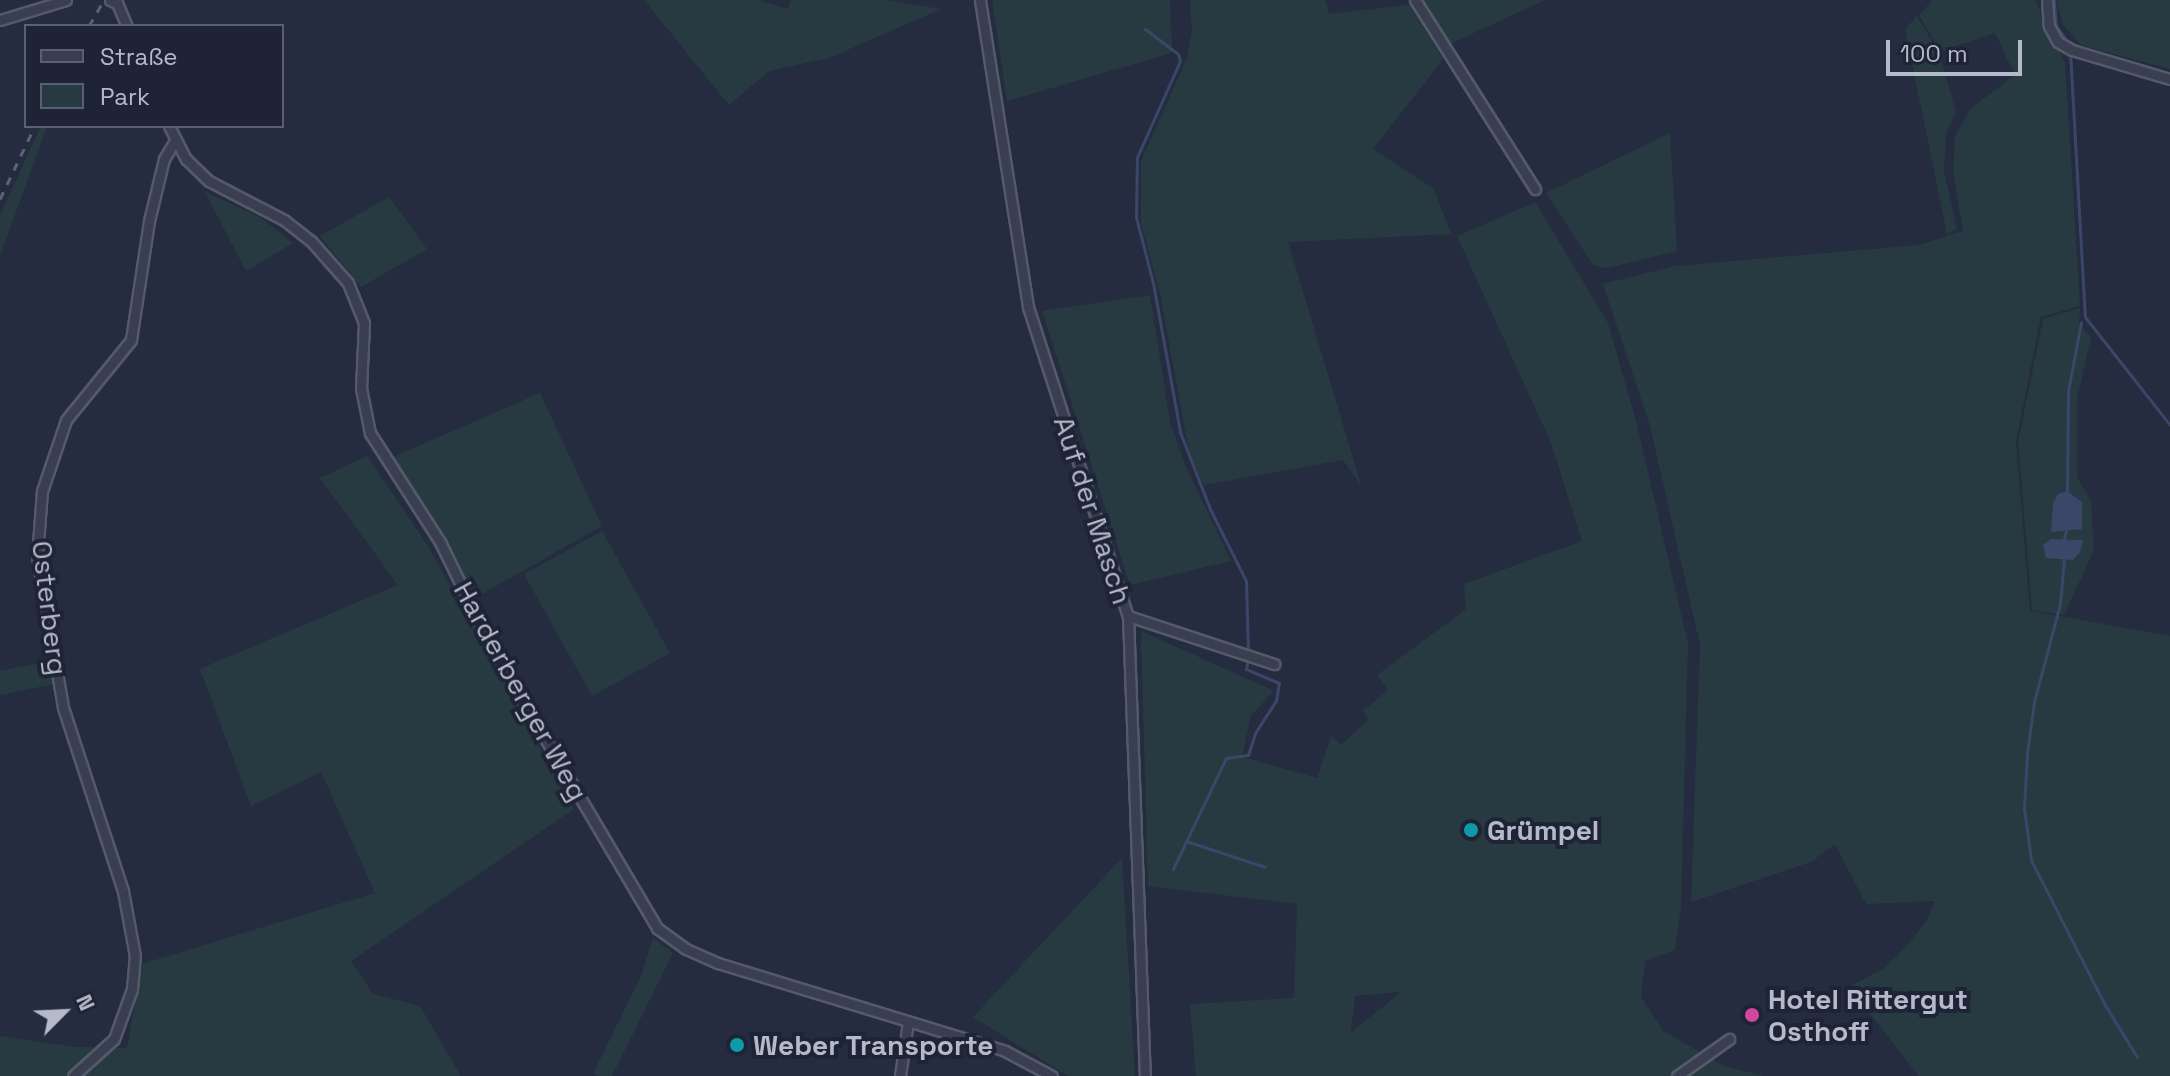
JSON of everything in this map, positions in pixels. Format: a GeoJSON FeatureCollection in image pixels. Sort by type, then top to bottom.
{"type":"FeatureCollection","features":[{"type":"Feature","properties":{"kind":"street"},"geometry":{"type":"LineString","coordinates":[[0,20],[66,0]]}},
{"type":"Feature","properties":{"kind":"street","name":"Auf der Masch"},"geometry":{"type":"LineString","coordinates":[[980,0],[1028,307],[1128,616],[1145,1076]]}},
{"type":"Feature","properties":{"kind":"street"},"geometry":{"type":"LineString","coordinates":[[1415,0],[1535,189]]}},
{"type":"Feature","properties":{"kind":"street"},"geometry":{"type":"LineString","coordinates":[[2047,0],[2049,26],[2058,42],[2069,49],[2170,79]]}},
{"type":"Feature","properties":{"kind":"street"},"geometry":{"type":"LineString","coordinates":[[116,1],[126,24]]}},
{"type":"Feature","properties":{"kind":"street","name":"Harderberger Weg"},"geometry":{"type":"LineString","coordinates":[[170,128],[186,159],[209,181],[284,220],[311,241],[348,283],[364,323],[361,388],[370,433],[440,542],[494,652],[657,928],[686,949],[718,963],[1005,1051],[1052,1076]]}},
{"type":"Feature","properties":{"kind":"street","name":"Osterberg"},"geometry":{"type":"LineString","coordinates":[[73,1076],[114,1039],[132,989],[135,956],[123,891],[63,707],[37,557],[42,491],[66,420],[131,340],[149,221],[164,159],[175,141]]}},
{"type":"Feature","properties":{"kind":"street"},"geometry":{"type":"LineString","coordinates":[[1128,616],[1274,664]]}},
{"type":"Feature","properties":{"kind":"street"},"geometry":{"type":"LineString","coordinates":[[900,1076],[908,1022]]}},
{"type":"Feature","properties":{"kind":"street"},"geometry":{"type":"LineString","coordinates":[[1677,1076],[1729,1039]]}},
{"type":"Feature","properties":{"kind":"green space"},"geometry":{"type":"Polygon","coordinates":[[[644,0],[757,0],[788,9],[791,0],[887,0],[941,9],[829,58],[769,71],[729,105],[644,0]]]}},
{"type":"Feature","properties":{"kind":"green space"},"geometry":{"type":"Polygon","coordinates":[[[992,0],[1170,0],[1172,53],[1007,101],[992,0]]]}},
{"type":"Feature","properties":{"kind":"green space"},"geometry":{"type":"Polygon","coordinates":[[[1190,0],[1325,0],[1329,14],[1409,5],[1443,59],[1373,149],[1434,189],[1451,234],[1288,242],[1361,485],[1343,460],[1204,485],[1189,452],[1160,294],[1141,223],[1141,161],[1187,58],[1192,31],[1190,0]]]}},
{"type":"Feature","properties":{"kind":"green space"},"geometry":{"type":"Polygon","coordinates":[[[1424,0],[1545,0],[1450,44],[1424,0]]]}},
{"type":"Feature","properties":{"kind":"green space"},"geometry":{"type":"Polygon","coordinates":[[[1933,0],[2035,0],[2065,62],[2080,306],[2041,317],[2016,441],[2030,611],[2170,636],[2170,1076],[1919,1076],[1849,987],[1883,969],[1903,950],[1926,922],[1935,901],[1866,904],[1835,844],[1811,862],[1691,902],[1700,645],[1650,426],[1603,284],[1675,266],[1919,245],[1963,231],[1953,173],[1955,136],[1971,108],[2015,75],[1995,33],[1940,51],[1919,15],[1933,0]]]}},
{"type":"Feature","properties":{"kind":"green space"},"geometry":{"type":"Polygon","coordinates":[[[2056,0],[2170,0],[2170,69],[2081,45],[2063,25],[2056,0]]]}},
{"type":"Feature","properties":{"kind":"green space"},"geometry":{"type":"Polygon","coordinates":[[[1917,16],[1939,53],[1956,112],[1946,133],[1944,171],[1957,229],[1947,234],[1905,29],[1917,16]]]}},
{"type":"Feature","properties":{"kind":"green space"},"geometry":{"type":"Polygon","coordinates":[[[40,128],[46,128],[0,256],[0,215],[40,128]]]}},
{"type":"Feature","properties":{"kind":"green space"},"geometry":{"type":"Polygon","coordinates":[[[1670,133],[1677,251],[1607,268],[1593,265],[1546,193],[1670,133]]]}},
{"type":"Feature","properties":{"kind":"green space"},"geometry":{"type":"Polygon","coordinates":[[[205,192],[260,217],[293,243],[246,271],[205,192]]]}},
{"type":"Feature","properties":{"kind":"green space"},"geometry":{"type":"Polygon","coordinates":[[[389,197],[427,249],[361,287],[320,236],[389,197]]]}},
{"type":"Feature","properties":{"kind":"green space"},"geometry":{"type":"Polygon","coordinates":[[[1535,202],[1608,323],[1636,421],[1688,644],[1681,906],[1675,950],[1645,961],[1641,997],[1663,1031],[1724,1066],[1763,1076],[1196,1076],[1190,1004],[1294,998],[1297,904],[1148,886],[1141,631],[1274,691],[1251,715],[1242,757],[1317,778],[1331,736],[1341,745],[1369,719],[1363,711],[1388,690],[1377,675],[1466,609],[1464,584],[1582,541],[1551,443],[1457,236],[1535,202]],[[1401,992],[1355,996],[1352,1032],[1401,992]]]}},
{"type":"Feature","properties":{"kind":"green space"},"geometry":{"type":"Polygon","coordinates":[[[1150,295],[1170,421],[1185,465],[1231,561],[1130,585],[1042,311],[1150,295]]]}},
{"type":"Feature","properties":{"kind":"green space"},"geometry":{"type":"Polygon","coordinates":[[[2080,308],[2079,323],[2091,338],[2077,399],[2077,477],[2091,501],[2094,550],[2064,615],[2032,610],[2018,442],[2043,319],[2080,308]]]}},
{"type":"Feature","properties":{"kind":"green space"},"geometry":{"type":"Polygon","coordinates":[[[540,393],[602,526],[473,599],[444,534],[391,458],[540,393]]]}},
{"type":"Feature","properties":{"kind":"green space"},"geometry":{"type":"Polygon","coordinates":[[[367,456],[428,546],[574,809],[351,961],[373,994],[420,1006],[461,1076],[0,1076],[0,1036],[76,1047],[127,1048],[142,964],[375,893],[321,772],[251,806],[200,669],[398,585],[320,478],[367,456]]]}},
{"type":"Feature","properties":{"kind":"green space"},"geometry":{"type":"Polygon","coordinates":[[[602,531],[670,653],[592,696],[524,574],[602,531]]]}},
{"type":"Feature","properties":{"kind":"green space"},"geometry":{"type":"Polygon","coordinates":[[[49,661],[54,684],[0,695],[0,671],[49,661]]]}},
{"type":"Feature","properties":{"kind":"green space"},"geometry":{"type":"Polygon","coordinates":[[[1122,858],[1135,1076],[1068,1076],[973,1017],[1122,858]]]}},
{"type":"Feature","properties":{"kind":"green space"},"geometry":{"type":"Polygon","coordinates":[[[653,938],[673,953],[612,1076],[593,1074],[641,976],[653,938]]]}},
{"type":"Feature","properties":{"kind":"water"},"geometry":{"type":"Polygon","coordinates":[[[2067,491],[2082,502],[2082,529],[2051,532],[2053,503],[2058,494],[2067,491]]]}},
{"type":"Feature","properties":{"kind":"water"},"geometry":{"type":"Polygon","coordinates":[[[2051,539],[2083,540],[2080,552],[2073,560],[2046,558],[2043,545],[2051,539]]]}},
{"type":"Feature","properties":{"kind":"waterway"},"geometry":{"type":"LineString","coordinates":[[2054,0],[2056,26],[2069,44]]}},
{"type":"Feature","properties":{"kind":"waterway"},"geometry":{"type":"LineString","coordinates":[[1145,29],[1178,54],[1180,61],[1137,157],[1136,217],[1153,283],[1180,432],[1210,509],[1246,581],[1248,652]]}},
{"type":"Feature","properties":{"kind":"waterway"},"geometry":{"type":"LineString","coordinates":[[2070,51],[2085,317],[2170,425]]}},
{"type":"Feature","properties":{"kind":"waterway"},"geometry":{"type":"LineString","coordinates":[[2067,491],[2068,391],[2081,322]]}},
{"type":"Feature","properties":{"kind":"waterway"},"geometry":{"type":"LineString","coordinates":[[2064,539],[2066,530]]}},
{"type":"Feature","properties":{"kind":"waterway"},"geometry":{"type":"LineString","coordinates":[[2064,559],[2060,604],[2034,702],[2027,754],[2024,808],[2031,860],[2105,1005],[2137,1057]]}},
{"type":"Feature","properties":{"kind":"waterway"},"geometry":{"type":"LineString","coordinates":[[1173,869],[1226,758],[1248,755],[1255,733],[1276,701],[1279,683],[1246,669],[1248,659]]}},
{"type":"Feature","properties":{"kind":"waterway"},"geometry":{"type":"LineString","coordinates":[[1186,841],[1265,867]]}},
{"type":"Feature","properties":{"kind":"railway"},"geometry":{"type":"LineString","coordinates":[[90,24],[104,0]]}},
{"type":"Feature","properties":{"kind":"railway"},"geometry":{"type":"LineString","coordinates":[[0,199],[34,128]]}},
{"type":"Feature","properties":{"kind":"place","name":"Grümpel"},"geometry":{"type":"Point","coordinates":[1471,830]}},
{"type":"Feature","properties":{"kind":"place","name":"Hotel Rittergut Osthoff"},"geometry":{"type":"Point","coordinates":[1752,1015]}},
{"type":"Feature","properties":{"kind":"place","name":"Weber Transporte"},"geometry":{"type":"Point","coordinates":[737,1045]}}]}
